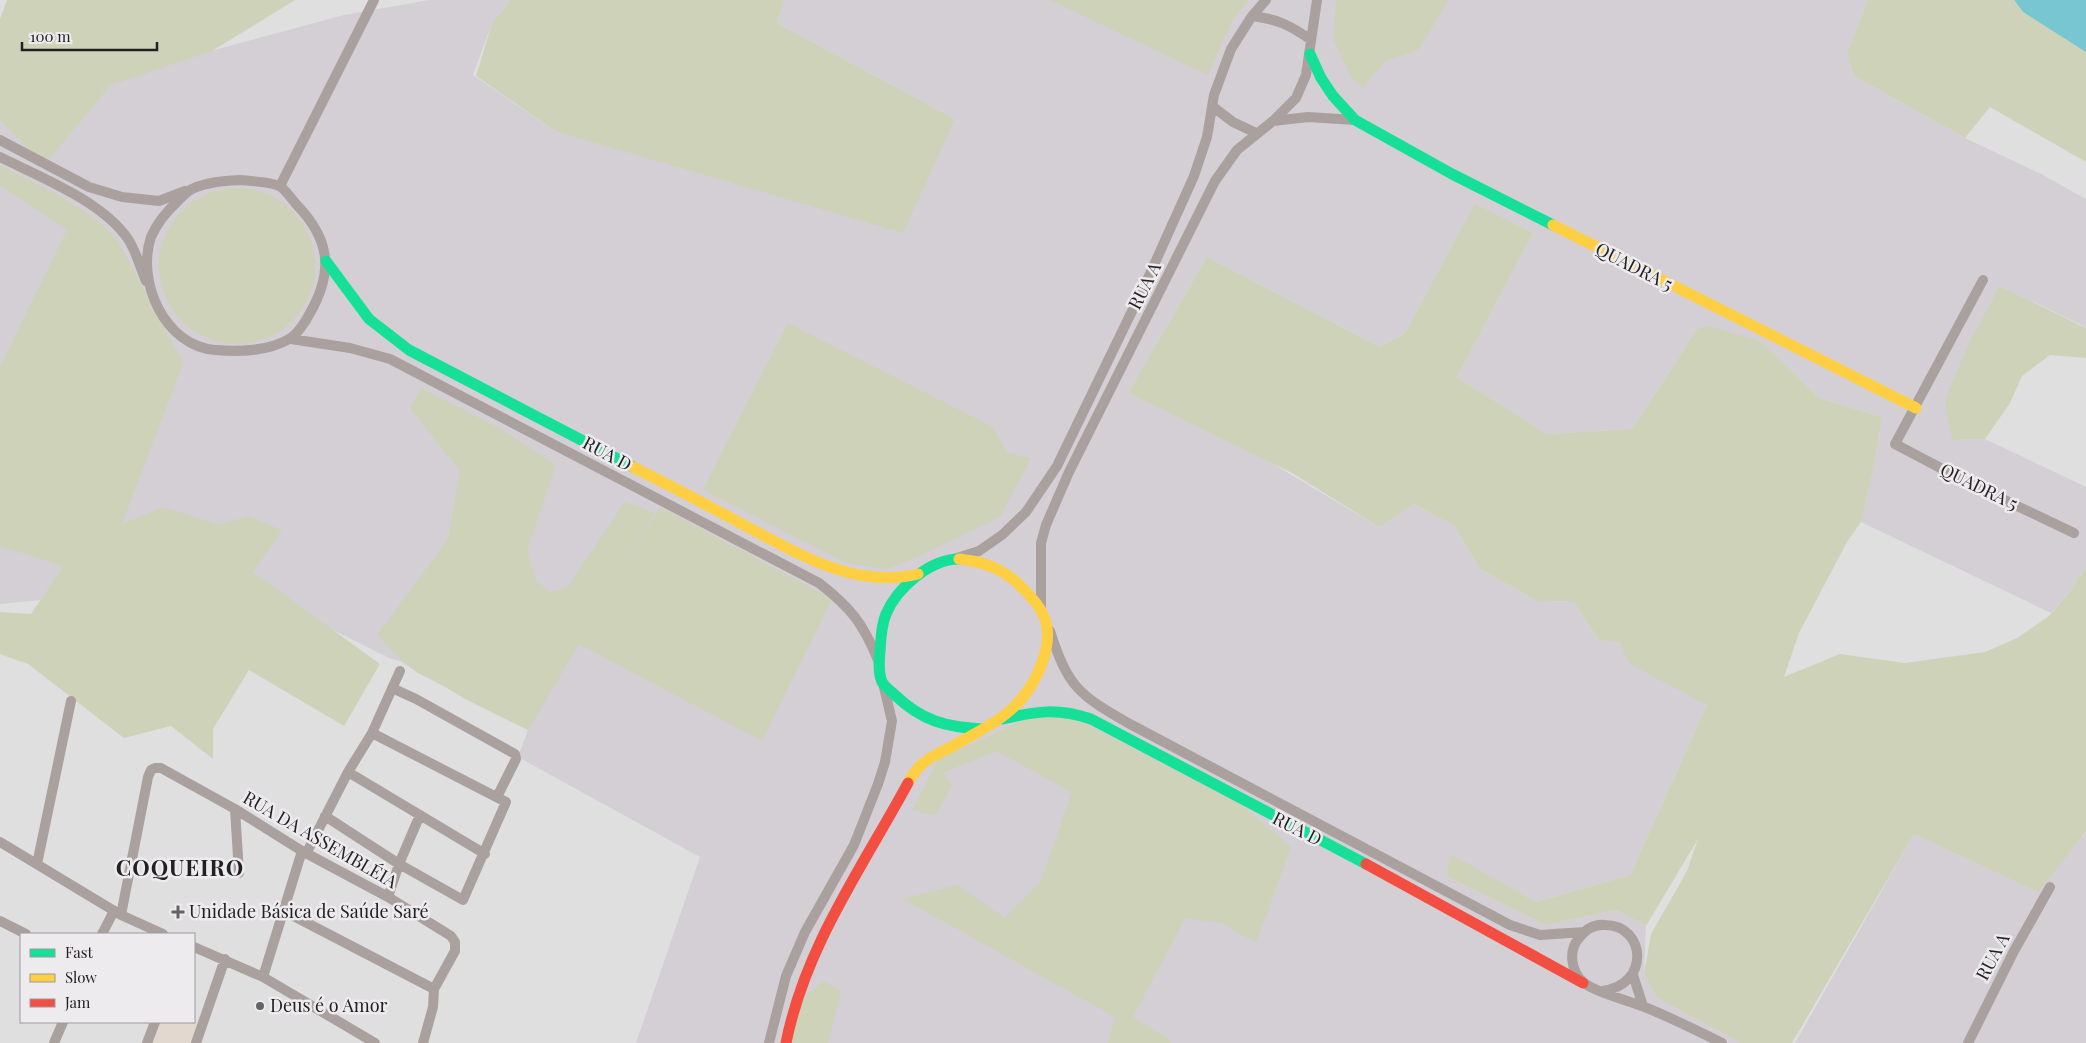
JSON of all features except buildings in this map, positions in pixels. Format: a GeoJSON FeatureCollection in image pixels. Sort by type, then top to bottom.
{"type":"FeatureCollection","features":[{"type":"Feature","properties":{"kind":"street"},"geometry":{"type":"LineString","coordinates":[[280,186],[374,0]]}},
{"type":"Feature","properties":{"kind":"street","name":"RUA A"},"geometry":{"type":"LineString","coordinates":[[949,560],[979,551],[1002,535],[1026,512],[1057,466],[1097,386],[1194,176],[1207,137],[1212,106],[1222,69],[1231,49],[1252,16],[1266,0]]}},
{"type":"Feature","properties":{"kind":"street","name":"RUA A"},"geometry":{"type":"LineString","coordinates":[[1041,609],[1041,543],[1046,524],[1069,472],[1215,181],[1237,150],[1296,98],[1306,75],[1317,0]]}},
{"type":"Feature","properties":{"kind":"street"},"geometry":{"type":"LineString","coordinates":[[1252,16],[1270,18],[1290,25],[1311,40]]}},
{"type":"Feature","properties":{"kind":"street","name":"QUADRA 5"},"geometry":{"type":"LineString","coordinates":[[1310,54],[1321,78],[1333,96],[1355,120],[1452,174],[1916,408]]}},
{"type":"Feature","properties":{"kind":"street"},"geometry":{"type":"LineString","coordinates":[[1212,106],[1233,122],[1256,133]]}},
{"type":"Feature","properties":{"kind":"street","name":"QUADRA 5"},"geometry":{"type":"LineString","coordinates":[[1272,121],[1308,116],[1355,120]]}},
{"type":"Feature","properties":{"kind":"street"},"geometry":{"type":"LineString","coordinates":[[0,140],[89,187],[122,197],[159,201],[217,181],[240,180],[280,186],[317,229],[325,250],[326,261],[320,296],[307,319],[291,339],[268,347],[245,350],[215,350],[193,345],[173,329],[156,306],[128,239],[104,214],[74,194],[0,157]]}},
{"type":"Feature","properties":{"kind":"street"},"geometry":{"type":"LineString","coordinates":[[148,284],[151,238],[164,213],[191,189]]}},
{"type":"Feature","properties":{"kind":"street","name":"RUA D"},"geometry":{"type":"LineString","coordinates":[[326,261],[369,319],[409,350],[544,421],[819,564],[869,578],[902,579],[924,572]]}},
{"type":"Feature","properties":{"kind":"street","name":"QUADRA 5"},"geometry":{"type":"LineString","coordinates":[[1983,280],[1895,444],[1969,483],[2074,533]]}},
{"type":"Feature","properties":{"kind":"street","name":"RUA D"},"geometry":{"type":"LineString","coordinates":[[291,339],[350,348],[390,360],[819,583],[843,601],[853,614],[868,635],[879,662]]}},
{"type":"Feature","properties":{"kind":"street"},"geometry":{"type":"LineString","coordinates":[[1097,386],[1110,391]]}},
{"type":"Feature","properties":{"kind":"street"},"geometry":{"type":"LineString","coordinates":[[537,435],[544,421]]}},
{"type":"Feature","properties":{"kind":"street"},"geometry":{"type":"LineString","coordinates":[[769,1043],[786,976],[806,932],[854,845],[885,762],[892,721],[879,662],[881,634],[887,610],[902,590],[924,572],[949,560],[983,563],[1008,573],[1041,609],[1050,631],[1036,679],[1022,701],[1002,719],[921,763],[827,928],[802,982],[786,1043]]}},
{"type":"Feature","properties":{"kind":"street","name":"RUA D"},"geometry":{"type":"LineString","coordinates":[[1050,631],[1060,663],[1075,687],[1092,702],[1128,723],[1510,924],[1540,935],[1584,932]]}},
{"type":"Feature","properties":{"kind":"street"},"geometry":{"type":"LineString","coordinates":[[263,977],[305,851],[348,772],[372,733],[400,671]]}},
{"type":"Feature","properties":{"kind":"street"},"geometry":{"type":"LineString","coordinates":[[883,682],[909,709],[927,720],[956,728],[982,729]]}},
{"type":"Feature","properties":{"kind":"street"},"geometry":{"type":"LineString","coordinates":[[392,688],[515,754],[516,759],[497,798]]}},
{"type":"Feature","properties":{"kind":"street"},"geometry":{"type":"LineString","coordinates":[[37,864],[71,701]]}},
{"type":"Feature","properties":{"kind":"street","name":"RUA D"},"geometry":{"type":"LineString","coordinates":[[1002,719],[1047,709],[1073,712],[1091,719],[1306,834],[1348,854],[1583,983]]}},
{"type":"Feature","properties":{"kind":"street"},"geometry":{"type":"LineString","coordinates":[[325,816],[399,864],[463,900],[485,854],[506,802],[372,733]]}},
{"type":"Feature","properties":{"kind":"street","name":"RUA DA ASSEMBLÉIA"},"geometry":{"type":"LineString","coordinates":[[118,913],[148,777],[151,770],[161,768],[444,931],[455,942],[455,951],[434,989]]}},
{"type":"Feature","properties":{"kind":"street"},"geometry":{"type":"LineString","coordinates":[[348,772],[485,854]]}},
{"type":"Feature","properties":{"kind":"street"},"geometry":{"type":"LineString","coordinates":[[235,809],[239,873]]}},
{"type":"Feature","properties":{"kind":"street"},"geometry":{"type":"LineString","coordinates":[[388,898],[399,864],[420,815]]}},
{"type":"Feature","properties":{"kind":"street"},"geometry":{"type":"LineString","coordinates":[[1348,854],[1352,841]]}},
{"type":"Feature","properties":{"kind":"street"},"geometry":{"type":"LineString","coordinates":[[0,842],[118,913],[161,933]]}},
{"type":"Feature","properties":{"kind":"street","name":"RUA A"},"geometry":{"type":"LineString","coordinates":[[1968,1043],[2014,951],[2050,887]]}},
{"type":"Feature","properties":{"kind":"street"},"geometry":{"type":"LineString","coordinates":[[284,911],[434,989],[433,1007],[424,1043]]}},
{"type":"Feature","properties":{"kind":"street"},"geometry":{"type":"LineString","coordinates":[[103,933],[118,913]]}},
{"type":"Feature","properties":{"kind":"street"},"geometry":{"type":"LineString","coordinates":[[0,921],[24,933]]}},
{"type":"Feature","properties":{"kind":"street"},"geometry":{"type":"LineString","coordinates":[[1602,990],[1614,989],[1625,984],[1633,975],[1637,964],[1638,952],[1634,941],[1626,932],[1605,924],[1594,926],[1584,932],[1576,941],[1572,952],[1572,963],[1576,974],[1583,983],[1643,1006],[1722,1043]]}},
{"type":"Feature","properties":{"kind":"street"},"geometry":{"type":"LineString","coordinates":[[195,948],[225,959],[263,977],[375,1043]]}},
{"type":"Feature","properties":{"kind":"street"},"geometry":{"type":"LineString","coordinates":[[196,1043],[199,1019],[225,959]]}},
{"type":"Feature","properties":{"kind":"street"},"geometry":{"type":"LineString","coordinates":[[1633,975],[1643,1006]]}},
{"type":"Feature","properties":{"kind":"street"},"geometry":{"type":"LineString","coordinates":[[786,976],[802,982]]}},
{"type":"Feature","properties":{"kind":"street"},"geometry":{"type":"LineString","coordinates":[[54,1043],[63,1023]]}},
{"type":"Feature","properties":{"kind":"street"},"geometry":{"type":"LineString","coordinates":[[147,1043],[155,1023]]}},
{"type":"Feature","properties":{"kind":"shaded area"},"geometry":{"type":"Polygon","coordinates":[[[429,0],[510,0],[492,23],[473,75],[555,131],[955,119],[777,23],[784,0],[1868,0],[1847,53],[1854,76],[1965,138],[2041,174],[2086,199],[2086,327],[2000,286],[1952,440],[1985,439],[2086,487],[2086,566],[2071,590],[2051,613],[1861,522],[1873,470],[1882,417],[1819,398],[1762,342],[1697,329],[1632,429],[1547,434],[1457,377],[1533,233],[1475,205],[1405,333],[1380,347],[1207,257],[1128,393],[1270,462],[1379,527],[1414,504],[1454,526],[1480,569],[1539,602],[1573,601],[1599,640],[1621,643],[1707,705],[1630,875],[1536,902],[1451,855],[1446,876],[1546,925],[1616,910],[1646,926],[1644,974],[1657,998],[1741,1043],[636,1043],[700,857],[518,757],[528,730],[418,673],[402,662],[389,658],[236,581],[0,604],[0,121],[45,163],[111,85],[140,70],[344,15],[429,0]]]}},
{"type":"Feature","properties":{"kind":"shaded area"},"geometry":{"type":"Polygon","coordinates":[[[2086,833],[2086,1043],[1795,1043],[1914,834],[2036,891],[2086,833]]]}},
{"type":"Feature","properties":{"kind":"shaded area"},"geometry":{"type":"Polygon","coordinates":[[[158,1023],[199,1023],[191,1043],[150,1043],[158,1023]]]}},
{"type":"Feature","properties":{"kind":"green space"},"geometry":{"type":"Polygon","coordinates":[[[7,0],[295,0],[212,51],[111,85],[45,164],[0,121],[0,19],[7,0]]]}},
{"type":"Feature","properties":{"kind":"green space"},"geometry":{"type":"Polygon","coordinates":[[[510,0],[784,0],[777,23],[955,119],[903,233],[555,131],[476,76],[492,23],[510,0]]]}},
{"type":"Feature","properties":{"kind":"green space"},"geometry":{"type":"Polygon","coordinates":[[[1050,0],[1249,0],[1233,19],[1208,75],[1050,0]]]}},
{"type":"Feature","properties":{"kind":"green space"},"geometry":{"type":"Polygon","coordinates":[[[1336,0],[1449,0],[1418,50],[1384,62],[1363,88],[1352,79],[1333,39],[1336,0]]]}},
{"type":"Feature","properties":{"kind":"green space"},"geometry":{"type":"Polygon","coordinates":[[[1868,0],[2014,0],[2023,12],[2080,47],[2086,52],[2086,162],[1990,107],[1965,138],[1854,76],[1847,53],[1868,0]]]}},
{"type":"Feature","properties":{"kind":"green space"},"geometry":{"type":"Polygon","coordinates":[[[0,165],[62,197],[97,220],[118,241],[183,363],[122,524],[163,507],[219,525],[247,516],[282,530],[253,572],[380,664],[344,726],[249,670],[213,729],[213,759],[171,726],[124,738],[28,664],[0,654],[0,612],[31,614],[63,566],[0,546],[0,367],[67,230],[0,185],[0,165]]]}},
{"type":"Feature","properties":{"kind":"green space"},"geometry":{"type":"Polygon","coordinates":[[[237,188],[267,194],[280,201],[292,211],[302,223],[309,236],[315,266],[309,296],[302,309],[292,321],[280,331],[267,338],[237,344],[207,338],[194,331],[182,321],[172,309],[165,296],[159,266],[165,236],[172,223],[182,211],[194,201],[207,194],[237,188]]]}},
{"type":"Feature","properties":{"kind":"green space"},"geometry":{"type":"Polygon","coordinates":[[[1475,204],[1533,233],[1457,377],[1547,434],[1632,429],[1697,329],[1709,326],[1762,342],[1819,398],[1882,417],[1873,470],[1861,522],[1847,542],[1799,633],[1784,677],[1840,654],[1905,663],[1985,652],[2017,638],[2049,616],[2071,590],[2086,566],[2086,832],[2038,892],[1914,834],[1792,1043],[1741,1043],[1657,998],[1644,974],[1651,934],[1687,871],[1698,839],[1646,926],[1616,910],[1546,925],[1446,876],[1451,854],[1536,902],[1630,875],[1707,705],[1639,669],[1626,660],[1621,643],[1599,640],[1573,601],[1539,602],[1480,569],[1454,526],[1414,504],[1379,527],[1292,473],[1128,393],[1207,257],[1380,347],[1405,333],[1475,204]]]}},
{"type":"Feature","properties":{"kind":"green space"},"geometry":{"type":"Polygon","coordinates":[[[2000,286],[2086,328],[2086,358],[2050,355],[2022,376],[2010,403],[1985,439],[1952,440],[1945,401],[1968,345],[2000,286]]]}},
{"type":"Feature","properties":{"kind":"green space"},"geometry":{"type":"Polygon","coordinates":[[[788,323],[993,427],[1007,453],[1031,458],[1000,517],[920,556],[887,569],[847,563],[703,490],[788,323]]]}},
{"type":"Feature","properties":{"kind":"green space"},"geometry":{"type":"Polygon","coordinates":[[[421,388],[497,427],[556,465],[527,551],[536,581],[551,592],[567,588],[625,502],[655,513],[617,579],[660,507],[832,599],[762,741],[579,644],[528,730],[465,699],[433,679],[418,673],[399,658],[377,635],[448,539],[460,471],[410,408],[421,388]]]}},
{"type":"Feature","properties":{"kind":"green space"},"geometry":{"type":"Polygon","coordinates":[[[1047,713],[1077,719],[1242,805],[1291,847],[1256,943],[1222,923],[1185,918],[1133,1017],[1170,1040],[1170,1043],[1108,1043],[1115,1017],[903,899],[957,885],[1005,918],[1041,881],[1072,792],[996,751],[943,773],[952,786],[935,815],[912,810],[938,760],[1025,719],[1047,713]]]}},
{"type":"Feature","properties":{"kind":"green space"},"geometry":{"type":"Polygon","coordinates":[[[823,981],[841,990],[828,1043],[792,1043],[795,1020],[804,997],[823,981]]]}},
{"type":"Feature","properties":{"kind":"water"},"geometry":{"type":"Polygon","coordinates":[[[2014,0],[2086,0],[2086,52],[2023,12],[2014,0]]]}},
{"type":"Feature","properties":{"kind":"traffic: fast"},"geometry":{"type":"LineString","coordinates":[[1310,54],[1321,78],[1333,96],[1355,120],[1452,174],[1553,225]]}},
{"type":"Feature","properties":{"kind":"traffic: fast"},"geometry":{"type":"LineString","coordinates":[[326,261],[369,319],[409,350],[633,467]]}},
{"type":"Feature","properties":{"kind":"traffic: fast"},"geometry":{"type":"LineString","coordinates":[[959,559],[948,560],[926,570],[906,585],[891,604],[882,628],[879,659],[880,674],[882,682],[886,687],[905,704],[925,717],[946,724],[982,729]]}},
{"type":"Feature","properties":{"kind":"traffic: fast"},"geometry":{"type":"LineString","coordinates":[[1003,719],[1047,712],[1068,713],[1091,719],[1366,864]]}},
{"type":"Feature","properties":{"kind":"traffic: slow"},"geometry":{"type":"LineString","coordinates":[[1553,225],[1916,408]]}},
{"type":"Feature","properties":{"kind":"traffic: slow"},"geometry":{"type":"LineString","coordinates":[[633,467],[782,545],[826,565],[848,573],[871,577],[894,578],[918,574]]}},
{"type":"Feature","properties":{"kind":"traffic: slow"},"geometry":{"type":"LineString","coordinates":[[908,783],[917,769],[926,761],[995,722],[1019,702],[1037,675],[1046,650],[1048,636],[1044,616],[1036,603],[1020,585],[1003,572],[994,568],[959,559]]}},
{"type":"Feature","properties":{"kind":"traffic: jam"},"geometry":{"type":"LineString","coordinates":[[786,1043],[795,1008],[821,941],[854,877],[908,783]]}},
{"type":"Feature","properties":{"kind":"traffic: jam"},"geometry":{"type":"LineString","coordinates":[[1366,864],[1583,983]]}},
{"type":"Feature","properties":{"kind":"place","name":"Unidade Básica de Saúde Saré"},"geometry":{"type":"Point","coordinates":[178,912]}},
{"type":"Feature","properties":{"kind":"place","name":"Deus é o Amor"},"geometry":{"type":"Point","coordinates":[260,1006]}},
{"type":"Feature","properties":{"kind":"district","name":"COQUEIRO"},"geometry":{"type":"Point","coordinates":[180,868]}}]}
